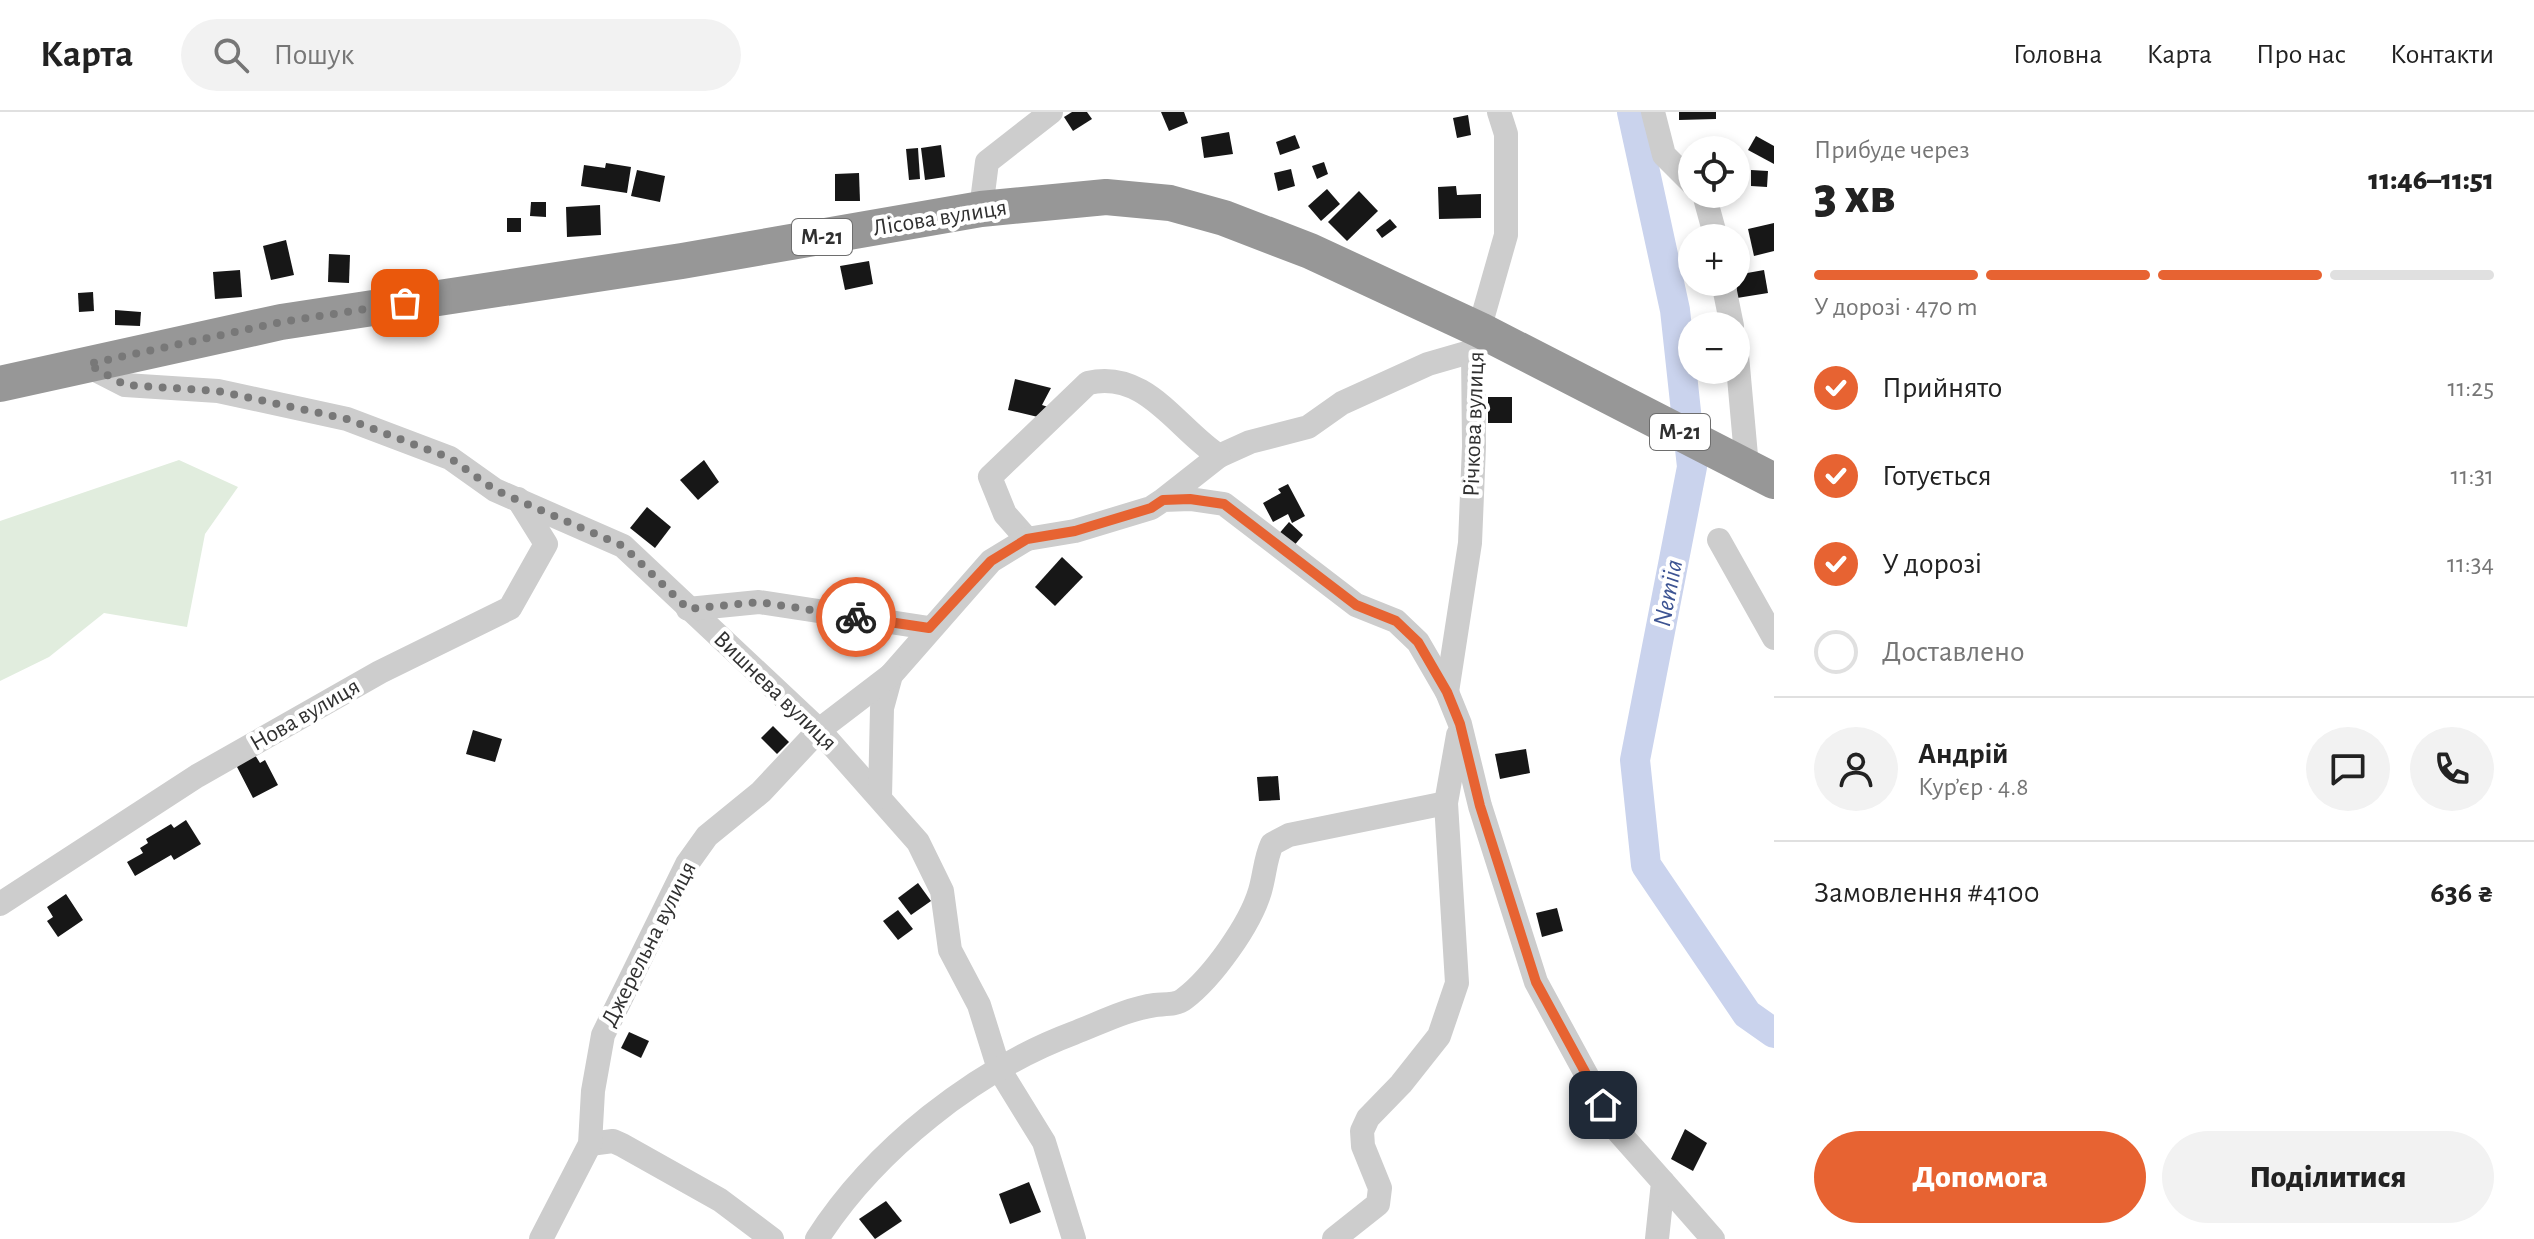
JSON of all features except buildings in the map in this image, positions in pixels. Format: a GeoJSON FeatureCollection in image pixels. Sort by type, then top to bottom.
{"type":"FeatureCollection","features":[{"type":"Feature","properties":{"kind":"highway","name":"Лісова вулиця"},"geometry":{"type":"LineString","coordinates":[[0,384],[281,322],[682,261],[981,209],[1106,197],[1170,203],[1224,218],[1310,251],[1477,340],[1612,398],[1761,474]]}},
{"type":"Feature","properties":{"kind":"street"},"geometry":{"type":"LineString","coordinates":[[981,209],[987,162],[1051,112]]}},
{"type":"Feature","properties":{"kind":"street","name":"Річкова вулиця"},"geometry":{"type":"LineString","coordinates":[[1447,692],[1470,543],[1477,340],[1506,235],[1506,134],[1499,112]]}},
{"type":"Feature","properties":{"kind":"street"},"geometry":{"type":"LineString","coordinates":[[1653,112],[1664,155],[1678,169]]}},
{"type":"Feature","properties":{"kind":"street","name":"Джерельна вулиця"},"geometry":{"type":"LineString","coordinates":[[541,1239],[590,1144],[593,1091],[603,1035],[687,864],[707,836],[761,792],[819,730],[891,675],[929,628],[991,561],[1027,539],[1075,531],[1151,508],[1219,456],[1250,442],[1308,427],[1342,403],[1477,340]]}},
{"type":"Feature","properties":{"kind":"street"},"geometry":{"type":"LineString","coordinates":[[0,367],[88,364]]}},
{"type":"Feature","properties":{"kind":"street","name":"Вишнева вулиця"},"geometry":{"type":"LineString","coordinates":[[88,364],[125,385],[218,391],[347,419],[450,458],[495,490],[623,546],[819,730],[918,842],[942,891],[950,950],[979,1005],[999,1069],[1044,1142],[1074,1239]]}},
{"type":"Feature","properties":{"kind":"street"},"geometry":{"type":"LineString","coordinates":[[1027,539],[1005,514],[990,477],[1088,383],[1107,378],[1147,392],[1198,443],[1219,456]]}},
{"type":"Feature","properties":{"kind":"street"},"geometry":{"type":"LineString","coordinates":[[1744,384],[1761,474]]}},
{"type":"Feature","properties":{"kind":"street","name":"Нова вулиця"},"geometry":{"type":"LineString","coordinates":[[0,904],[210,769],[380,672],[510,608],[546,544],[518,499]]}},
{"type":"Feature","properties":{"kind":"street","name":"Джерельна вулиця"},"geometry":{"type":"LineString","coordinates":[[1163,500],[1190,499],[1224,504],[1356,605],[1396,621],[1418,642],[1447,692]]}},
{"type":"Feature","properties":{"kind":"street"},"geometry":{"type":"LineString","coordinates":[[1719,540],[1774,638]]}},
{"type":"Feature","properties":{"kind":"street"},"geometry":{"type":"LineString","coordinates":[[688,609],[759,602],[929,628]]}},
{"type":"Feature","properties":{"kind":"street","name":"Джерельна вулиця"},"geometry":{"type":"LineString","coordinates":[[880,797],[882,708],[891,675]]}},
{"type":"Feature","properties":{"kind":"street"},"geometry":{"type":"LineString","coordinates":[[1447,692],[1460,724],[1480,806],[1536,982],[1616,1129],[1713,1239]]}},
{"type":"Feature","properties":{"kind":"street"},"geometry":{"type":"LineString","coordinates":[[1334,1239],[1378,1204],[1380,1188],[1363,1146],[1362,1131],[1368,1118],[1401,1084],[1439,1036],[1457,983],[1446,803],[1460,724]]}},
{"type":"Feature","properties":{"kind":"street"},"geometry":{"type":"LineString","coordinates":[[817,1239],[836,1208],[904,1135],[999,1069],[1058,1039],[1144,1007],[1181,1002],[1218,966],[1260,892],[1265,860],[1272,844],[1289,835],[1446,803]]}},
{"type":"Feature","properties":{"kind":"street"},"geometry":{"type":"LineString","coordinates":[[590,1144],[613,1141],[622,1145],[720,1200],[772,1239]]}},
{"type":"Feature","properties":{"kind":"street"},"geometry":{"type":"LineString","coordinates":[[1657,1239],[1663,1182]]}},
{"type":"Feature","properties":{"kind":"green space"},"geometry":{"type":"Polygon","coordinates":[[[179,460],[238,487],[205,534],[187,627],[104,613],[49,657],[0,681],[0,521],[179,460]]]}},
{"type":"Feature","properties":{"kind":"waterway","name":"Nemiia"},"geometry":{"type":"LineString","coordinates":[[1632,112],[1675,310],[1692,467],[1635,760],[1646,865],[1747,1014],[1774,1033]]}},
{"type":"Feature","properties":{"kind":"way so far"},"geometry":{"type":"LineString","coordinates":[[405,303],[281,322],[88,364],[125,385],[218,391],[347,419],[450,458],[495,490],[623,546],[688,609],[759,602],[856,617]]}},
{"type":"Feature","properties":{"kind":"route"},"geometry":{"type":"LineString","coordinates":[[856,617],[929,628],[991,561],[1027,539],[1075,531],[1151,508],[1163,500],[1190,499],[1224,504],[1356,605],[1396,621],[1418,642],[1447,692],[1460,724],[1480,806],[1536,982],[1603,1105]]}}]}
